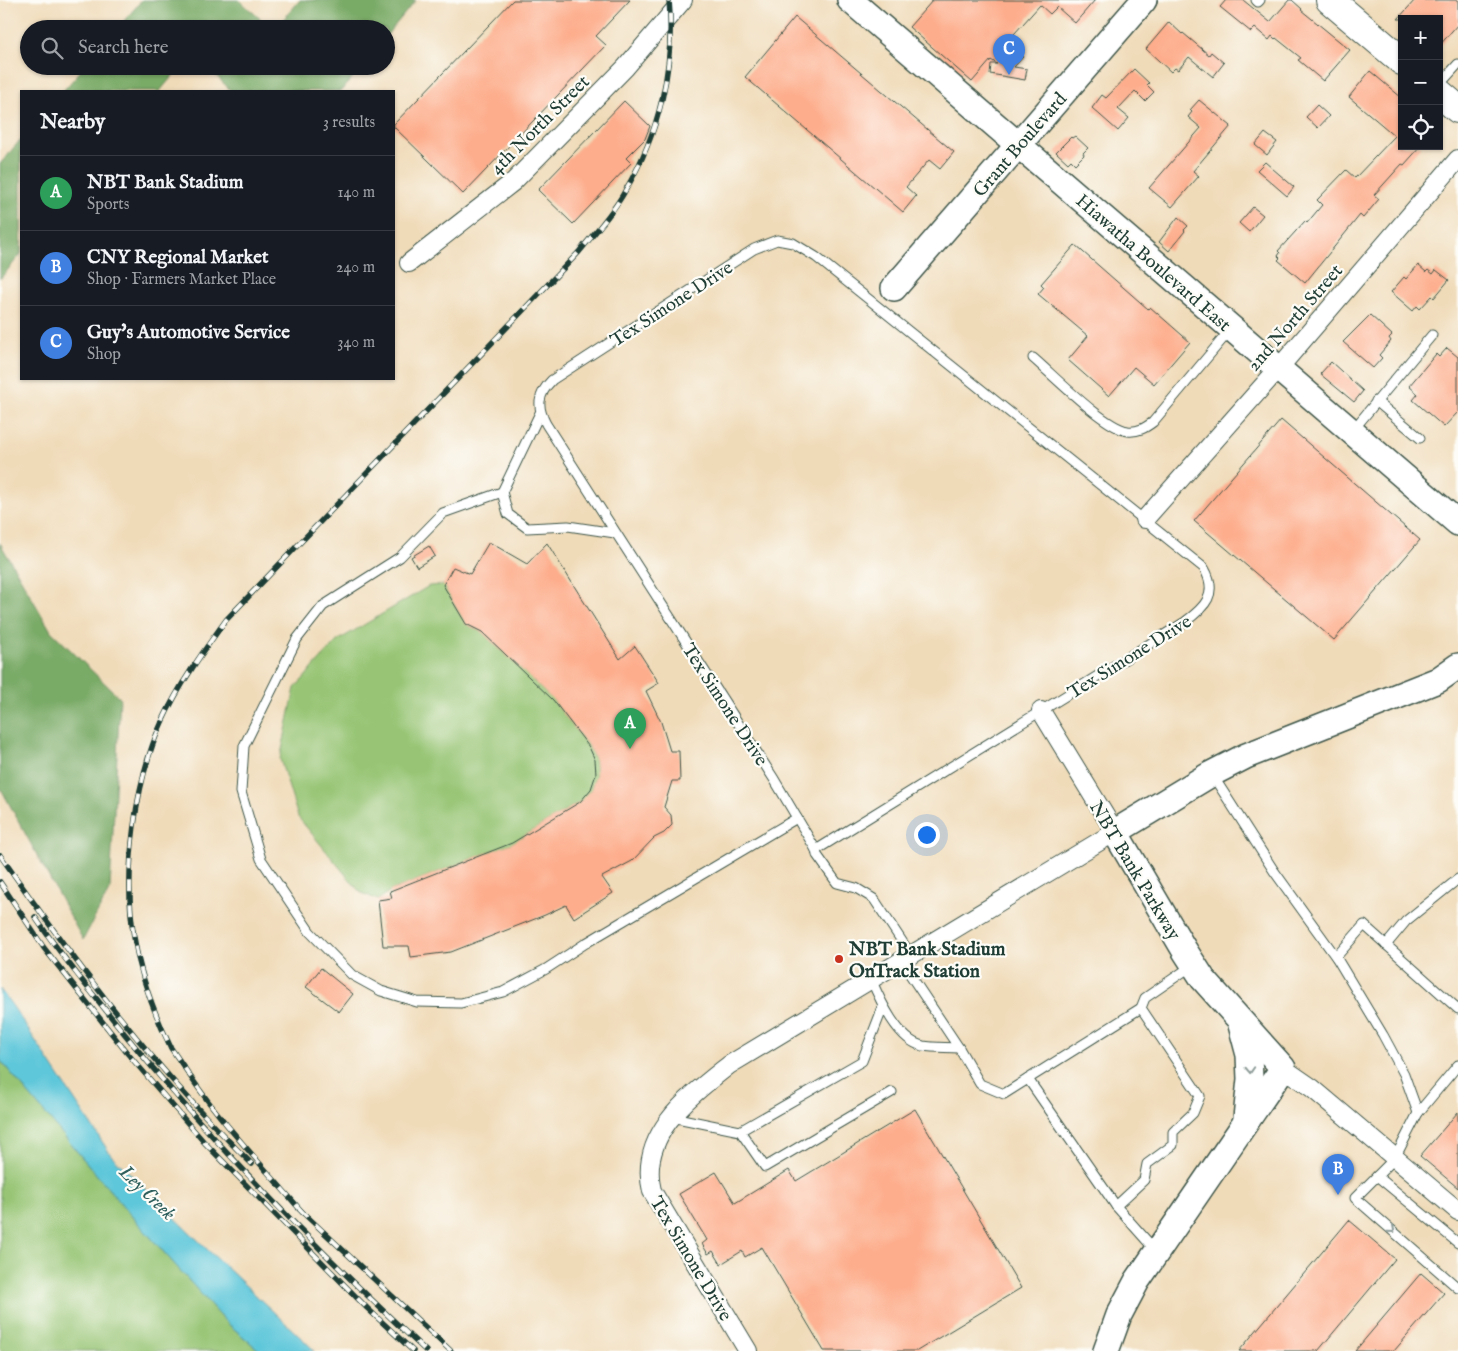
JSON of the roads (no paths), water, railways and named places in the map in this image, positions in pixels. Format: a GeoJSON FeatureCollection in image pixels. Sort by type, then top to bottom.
{"type":"FeatureCollection","features":[{"type":"Feature","properties":{"kind":"main road"},"geometry":{"type":"LineString","coordinates":[[1330,0],[1401,60]]}},
{"type":"Feature","properties":{"kind":"main road"},"geometry":{"type":"LineString","coordinates":[[1443,96],[1458,109]]}},
{"type":"Feature","properties":{"kind":"street","name":"4th North Street"},"geometry":{"type":"LineString","coordinates":[[409,263],[513,182],[625,68],[683,0]]}},
{"type":"Feature","properties":{"kind":"street","name":"Hiawatha Boulevard East"},"geometry":{"type":"LineString","coordinates":[[850,0],[1458,523]]}},
{"type":"Feature","properties":{"kind":"street","name":"Grant Boulevard"},"geometry":{"type":"LineString","coordinates":[[886,297],[1144,0]]}},
{"type":"Feature","properties":{"kind":"street","name":"2nd North Street"},"geometry":{"type":"LineString","coordinates":[[1145,519],[1278,369],[1458,159]]}},
{"type":"Feature","properties":{"kind":"street","name":"Tex Simone Drive"},"geometry":{"type":"LineString","coordinates":[[748,1351],[652,1191],[649,1178],[649,1167],[654,1146],[666,1124],[695,1092],[729,1064],[1211,774],[1246,756],[1438,680],[1458,666]]}},
{"type":"Feature","properties":{"kind":"street","name":"NBT Bank Parkway"},"geometry":{"type":"LineString","coordinates":[[1041,711],[1203,979],[1283,1068]]}},
{"type":"Feature","properties":{"kind":"street","name":"NBT Bank Parkway"},"geometry":{"type":"LineString","coordinates":[[1240,1022],[1249,1055],[1250,1071],[1246,1123]]}},
{"type":"Feature","properties":{"kind":"street"},"geometry":{"type":"LineString","coordinates":[[1106,1351],[1119,1315],[1137,1282],[1283,1068],[1312,1088],[1458,1211]]}},
{"type":"Feature","properties":{"kind":"lane"},"geometry":{"type":"LineString","coordinates":[[1256,0],[1258,2],[1260,0]]}},
{"type":"Feature","properties":{"kind":"lane"},"geometry":{"type":"LineString","coordinates":[[1443,81],[1458,64]]}},
{"type":"Feature","properties":{"kind":"lane","name":"Tex Simone Drive"},"geometry":{"type":"LineString","coordinates":[[777,240],[793,243],[886,297],[1204,568],[1210,578],[1211,588],[1208,600],[1200,610],[1185,622],[816,850],[774,779],[540,412],[539,403],[544,387],[552,380],[754,248],[777,240]]}},
{"type":"Feature","properties":{"kind":"lane"},"geometry":{"type":"LineString","coordinates":[[1033,358],[1100,417],[1120,428],[1137,431],[1153,422],[1231,329]]}},
{"type":"Feature","properties":{"kind":"lane"},"geometry":{"type":"LineString","coordinates":[[1352,432],[1432,335]]}},
{"type":"Feature","properties":{"kind":"lane"},"geometry":{"type":"LineString","coordinates":[[1376,401],[1420,438]]}},
{"type":"Feature","properties":{"kind":"lane"},"geometry":{"type":"LineString","coordinates":[[540,412],[502,492],[508,514],[527,528],[568,526],[616,533]]}},
{"type":"Feature","properties":{"kind":"lane"},"geometry":{"type":"LineString","coordinates":[[502,492],[443,513],[400,558],[323,606],[297,639],[244,746],[241,792],[261,859],[310,932],[352,975],[381,991],[417,1002],[461,1003],[503,992],[546,969],[586,943],[797,818]]}},
{"type":"Feature","properties":{"kind":"lane"},"geometry":{"type":"LineString","coordinates":[[1211,774],[1274,871],[1336,957],[1404,1074],[1418,1113]]}},
{"type":"Feature","properties":{"kind":"lane"},"geometry":{"type":"LineString","coordinates":[[816,850],[817,855],[837,883],[856,888],[874,899],[906,958],[980,1084],[1004,1094],[1141,1008],[1145,998],[1194,965]]}},
{"type":"Feature","properties":{"kind":"lane"},"geometry":{"type":"LineString","coordinates":[[1386,945],[1406,921],[1458,879]]}},
{"type":"Feature","properties":{"kind":"lane"},"geometry":{"type":"LineString","coordinates":[[1336,957],[1364,925],[1458,1009]]}},
{"type":"Feature","properties":{"kind":"lane"},"geometry":{"type":"LineString","coordinates":[[871,979],[883,1007],[905,1036],[921,1045],[959,1048]]}},
{"type":"Feature","properties":{"kind":"lane"},"geometry":{"type":"LineString","coordinates":[[740,1132],[862,1061],[883,1007]]}},
{"type":"Feature","properties":{"kind":"lane"},"geometry":{"type":"LineString","coordinates":[[1116,1206],[1144,1180],[1146,1164],[1173,1145],[1173,1132],[1193,1114],[1200,1096],[1141,1008]]}},
{"type":"Feature","properties":{"kind":"lane"},"geometry":{"type":"LineString","coordinates":[[1458,1066],[1418,1113],[1395,1158],[1355,1198],[1458,1288]]}},
{"type":"Feature","properties":{"kind":"lane"},"geometry":{"type":"LineString","coordinates":[[1028,1079],[1116,1206],[1157,1252]]}},
{"type":"Feature","properties":{"kind":"lane"},"geometry":{"type":"LineString","coordinates":[[672,1117],[740,1132],[765,1167],[892,1092]]}},
{"type":"Feature","properties":{"kind":"lane"},"geometry":{"type":"LineString","coordinates":[[1377,1176],[1458,1243]]}},
{"type":"Feature","properties":{"kind":"water","name":"Ley Creek"},"geometry":{"type":"Polygon","coordinates":[[[0,989],[111,1155],[315,1351],[260,1351],[226,1322],[129,1213],[0,1060],[0,989]]]}},
{"type":"Feature","properties":{"kind":"railway"},"geometry":{"type":"LineString","coordinates":[[303,1213],[230,1129],[190,1076],[171,1048],[148,994],[134,937],[130,885],[134,828],[138,799],[145,771],[153,745],[169,708],[191,669],[226,620],[579,252],[615,207],[637,169],[647,147],[662,99],[667,75],[669,50],[669,0]]}},
{"type":"Feature","properties":{"kind":"railway"},"geometry":{"type":"LineString","coordinates":[[0,855],[58,936],[119,1016],[183,1092],[252,1164]]}},
{"type":"Feature","properties":{"kind":"railway"},"geometry":{"type":"LineString","coordinates":[[0,882],[44,948],[128,1054],[204,1142],[367,1308],[413,1351]]}},
{"type":"Feature","properties":{"kind":"railway"},"geometry":{"type":"LineString","coordinates":[[35,917],[71,966],[182,1103],[301,1230],[426,1351]]}},
{"type":"Feature","properties":{"kind":"railway"},"geometry":{"type":"LineString","coordinates":[[299,1209],[451,1351]]}},
{"type":"Feature","properties":{"kind":"place","name":"Guy's Automotive Service"},"geometry":{"type":"Point","coordinates":[1009,75]}},
{"type":"Feature","properties":{"kind":"place","name":"NBT Bank Stadium"},"geometry":{"type":"Point","coordinates":[630,749]}},
{"type":"Feature","properties":{"kind":"place","name":"NBT Bank Stadium OnTrack Station"},"geometry":{"type":"Point","coordinates":[839,959]}},
{"type":"Feature","properties":{"kind":"place","name":"CNY Regional Market"},"geometry":{"type":"Point","coordinates":[1338,1195]}}]}
